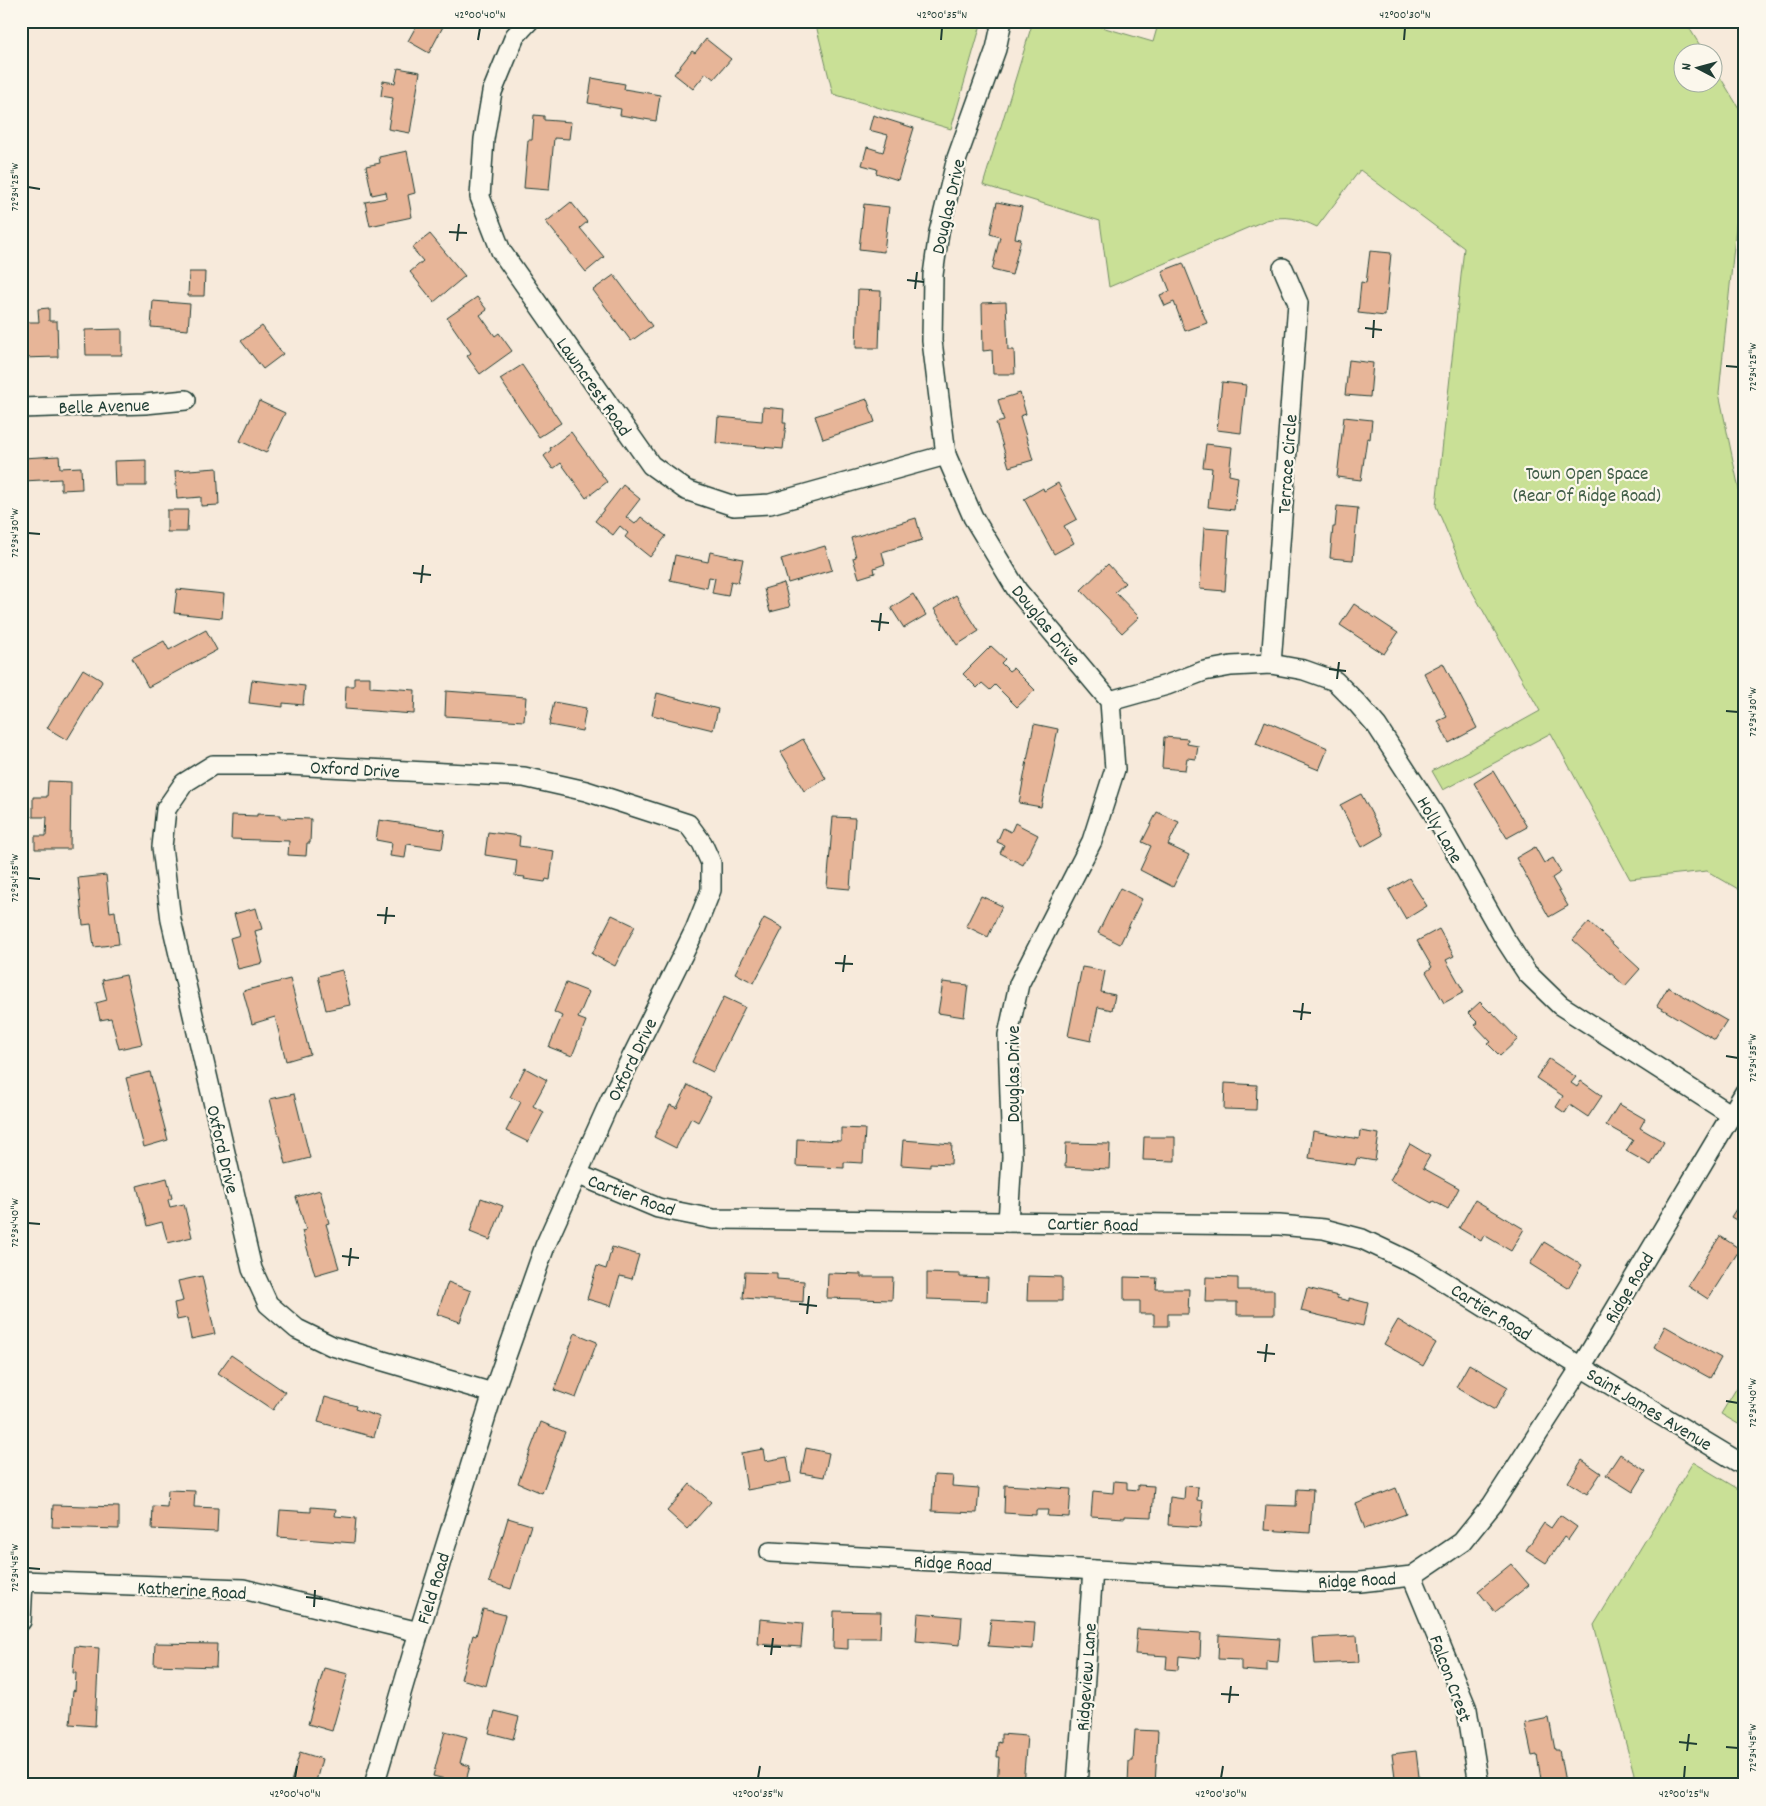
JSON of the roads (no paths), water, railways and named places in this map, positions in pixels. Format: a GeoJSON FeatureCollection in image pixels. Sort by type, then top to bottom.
{"type":"FeatureCollection","features":[{"type":"Feature","properties":{"kind":"street","name":"Lawncrest Road"},"geometry":{"type":"LineString","coordinates":[[529,21],[515,36],[492,92],[484,139],[480,197],[501,251],[651,465],[686,490],[734,506],[770,504],[946,455]]}},
{"type":"Feature","properties":{"kind":"street","name":"Douglas Drive"},"geometry":{"type":"LineString","coordinates":[[1002,21],[996,49],[958,158],[939,232],[933,275],[932,341],[946,455],[973,517],[1017,590],[1110,700],[1115,769],[1092,841],[1019,984],[1008,1034],[1012,1157],[1008,1222]]}},
{"type":"Feature","properties":{"kind":"street","name":"Terrace Circle"},"geometry":{"type":"LineString","coordinates":[[1270,664],[1298,304],[1283,268]]}},
{"type":"Feature","properties":{"kind":"street","name":"Belle Avenue"},"geometry":{"type":"LineString","coordinates":[[21,408],[145,404],[186,400]]}},
{"type":"Feature","properties":{"kind":"street","name":"Holly Lane"},"geometry":{"type":"LineString","coordinates":[[1110,700],[1167,685],[1204,671],[1231,666],[1270,664],[1304,670],[1335,681],[1377,726],[1434,814],[1503,936],[1527,973],[1560,1005],[1730,1114]]}},
{"type":"Feature","properties":{"kind":"street","name":"Oxford Drive"},"geometry":{"type":"LineString","coordinates":[[213,765],[288,765],[524,777],[586,791],[688,824],[702,842],[711,863],[711,890],[695,930],[610,1101],[545,1246],[493,1393],[332,1346],[297,1329],[268,1304],[252,1269],[171,920],[162,847],[166,809],[184,783],[213,765]]}},
{"type":"Feature","properties":{"kind":"street","name":"Ridge Road"},"geometry":{"type":"LineString","coordinates":[[770,1552],[1315,1582],[1360,1582],[1412,1576],[1462,1542],[1492,1506],[1581,1367],[1730,1114],[1745,1092]]}},
{"type":"Feature","properties":{"kind":"street","name":"Cartier Road"},"geometry":{"type":"LineString","coordinates":[[577,1174],[658,1208],[713,1220],[1279,1225],[1324,1229],[1362,1239],[1419,1266],[1581,1367]]}},
{"type":"Feature","properties":{"kind":"street","name":"Saint James Avenue"},"geometry":{"type":"LineString","coordinates":[[1581,1367],[1745,1466]]}},
{"type":"Feature","properties":{"kind":"street","name":"Field Road"},"geometry":{"type":"LineString","coordinates":[[374,1785],[418,1632],[493,1393]]}},
{"type":"Feature","properties":{"kind":"street","name":"Ridgeview Lane"},"geometry":{"type":"LineString","coordinates":[[1077,1785],[1093,1570]]}},
{"type":"Feature","properties":{"kind":"street","name":"Falcon Crest"},"geometry":{"type":"LineString","coordinates":[[1412,1576],[1467,1709],[1479,1785]]}},
{"type":"Feature","properties":{"kind":"street","name":"Katherine Road"},"geometry":{"type":"LineString","coordinates":[[22,1581],[243,1589],[418,1632]]}},
{"type":"Feature","properties":{"kind":"street"},"geometry":{"type":"LineString","coordinates":[[21,1621],[22,1581]]}},
{"type":"Feature","properties":{"kind":"park label","name":"Town Open Space (Rear Of Ridge Road)"},"geometry":{"type":"Point","coordinates":[1587,483]}}]}
